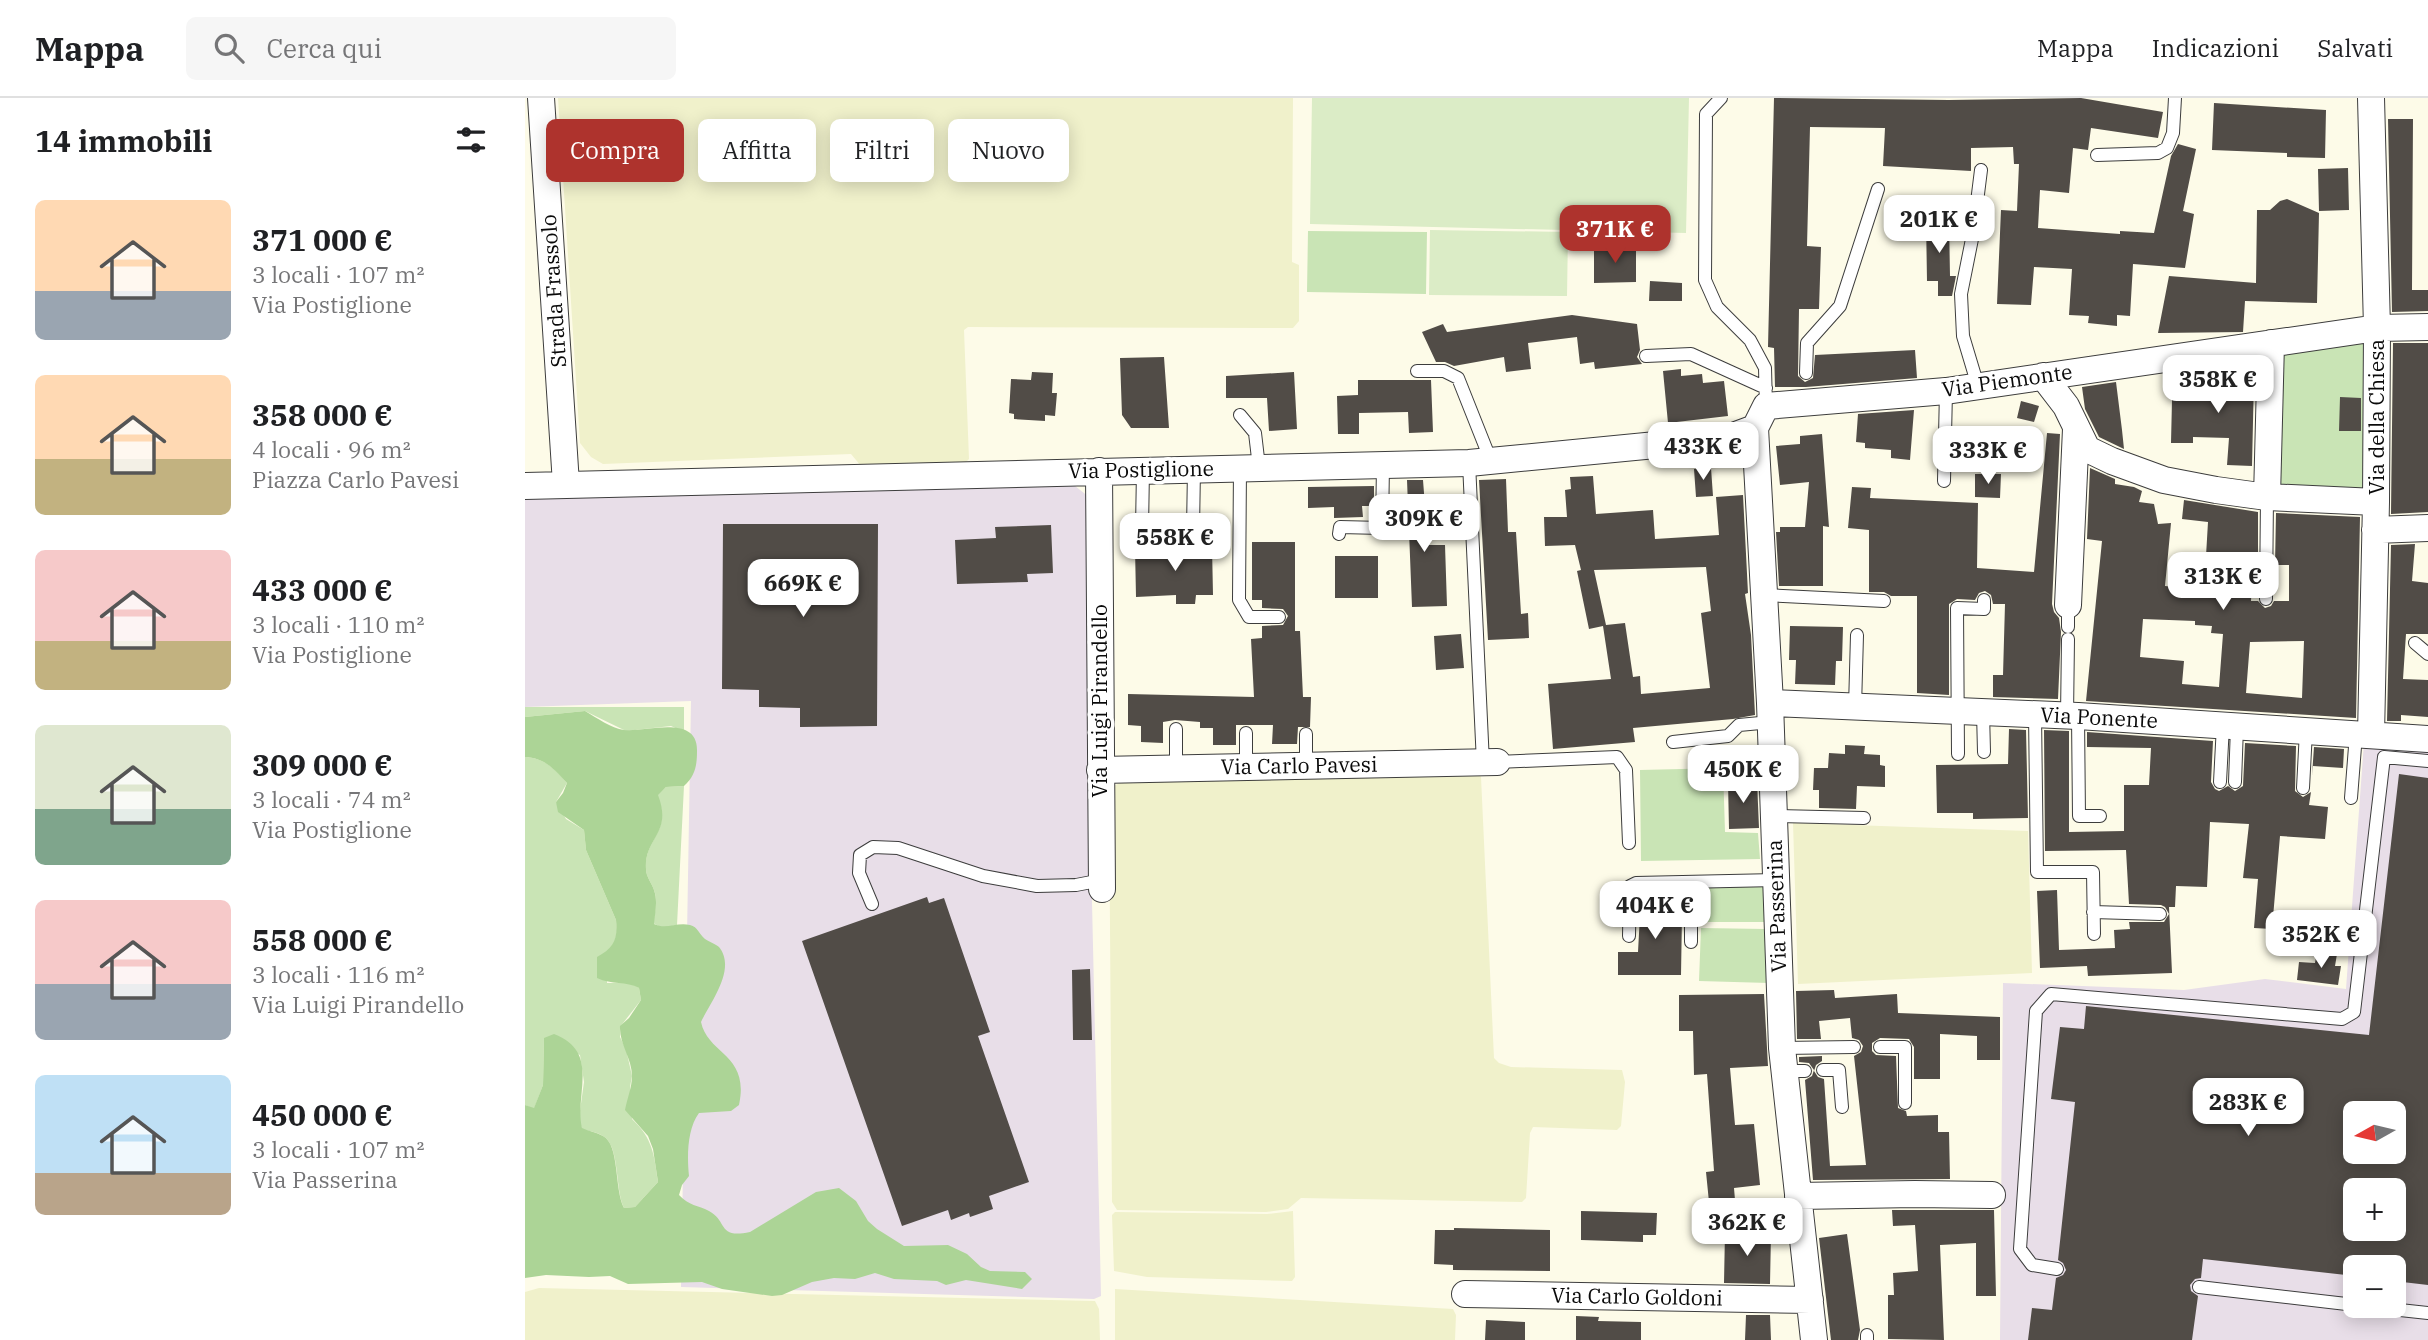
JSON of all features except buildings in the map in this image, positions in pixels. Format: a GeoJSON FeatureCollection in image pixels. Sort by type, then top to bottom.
{"type":"FeatureCollection","features":[{"type":"Feature","properties":{"kind":"street","name":"Strada Frassolo"},"geometry":{"type":"LineString","coordinates":[[541,98],[566,484]]}},
{"type":"Feature","properties":{"kind":"street","name":"Via della Chiesa"},"geometry":{"type":"LineString","coordinates":[[2363,735],[2376,502],[2377,328],[2371,98]]}},
{"type":"Feature","properties":{"kind":"street"},"geometry":{"type":"LineString","coordinates":[[2377,328],[2428,327]]}},
{"type":"Feature","properties":{"kind":"street","name":"Via Piemonte"},"geometry":{"type":"LineString","coordinates":[[1762,407],[1805,395],[1946,390],[1978,386],[2377,328]]}},
{"type":"Feature","properties":{"kind":"street"},"geometry":{"type":"LineString","coordinates":[[2267,497],[2271,344]]}},
{"type":"Feature","properties":{"kind":"street"},"geometry":{"type":"LineString","coordinates":[[2043,376],[2066,405],[2087,449],[2112,461],[2164,480],[2216,491],[2267,497],[2376,502]]}},
{"type":"Feature","properties":{"kind":"street","name":"Via Postiglione"},"geometry":{"type":"LineString","coordinates":[[525,486],[1480,462],[1728,438],[1762,407]]}},
{"type":"Feature","properties":{"kind":"street","name":"Via Passerina"},"geometry":{"type":"LineString","coordinates":[[1762,407],[1764,595],[1776,880],[1798,1195],[1814,1340]]}},
{"type":"Feature","properties":{"kind":"street"},"geometry":{"type":"LineString","coordinates":[[2068,624],[2076,429]]}},
{"type":"Feature","properties":{"kind":"street","name":"Via Luigi Pirandello"},"geometry":{"type":"LineString","coordinates":[[1099,471],[1102,884]]}},
{"type":"Feature","properties":{"kind":"street"},"geometry":{"type":"LineString","coordinates":[[2375,530],[2428,528]]}},
{"type":"Feature","properties":{"kind":"street","name":"Via Ponente"},"geometry":{"type":"LineString","coordinates":[[1770,712],[1855,707],[2035,714],[2428,739]]}},
{"type":"Feature","properties":{"kind":"street","name":"Via Carlo Pavesi"},"geometry":{"type":"LineString","coordinates":[[1100,770],[1490,762]]}},
{"type":"Feature","properties":{"kind":"street"},"geometry":{"type":"LineString","coordinates":[[1798,1195],[1992,1195]]}},
{"type":"Feature","properties":{"kind":"street","name":"Via Carlo Goldoni"},"geometry":{"type":"LineString","coordinates":[[1465,1294],[1809,1300]]}},
{"type":"Feature","properties":{"kind":"lane"},"geometry":{"type":"LineString","coordinates":[[1721,98],[1706,114],[1705,280],[1717,307],[1750,340],[1765,368],[1762,407]]}},
{"type":"Feature","properties":{"kind":"lane"},"geometry":{"type":"LineString","coordinates":[[2097,155],[2158,153],[2167,148],[2173,133],[2175,98]]}},
{"type":"Feature","properties":{"kind":"lane"},"geometry":{"type":"LineString","coordinates":[[1978,386],[1963,336],[1961,295],[1973,234],[1981,170]]}},
{"type":"Feature","properties":{"kind":"lane"},"geometry":{"type":"LineString","coordinates":[[1806,373],[1807,343],[1840,306],[1878,189]]}},
{"type":"Feature","properties":{"kind":"lane"},"geometry":{"type":"LineString","coordinates":[[1646,356],[1691,354],[1762,407]]}},
{"type":"Feature","properties":{"kind":"lane"},"geometry":{"type":"LineString","coordinates":[[1417,372],[1444,371],[1458,378],[1480,462],[1490,762],[1617,757],[1626,770],[1629,843]]}},
{"type":"Feature","properties":{"kind":"lane"},"geometry":{"type":"LineString","coordinates":[[1944,481],[1946,390]]}},
{"type":"Feature","properties":{"kind":"lane"},"geometry":{"type":"LineString","coordinates":[[1240,415],[1255,433],[1249,467],[1239,600],[1249,617],[1279,617]]}},
{"type":"Feature","properties":{"kind":"lane"},"geometry":{"type":"LineString","coordinates":[[1339,534],[1341,527],[1383,528],[1383,465]]}},
{"type":"Feature","properties":{"kind":"lane"},"geometry":{"type":"LineString","coordinates":[[1193,529],[1194,469]]}},
{"type":"Feature","properties":{"kind":"lane"},"geometry":{"type":"LineString","coordinates":[[1142,528],[1143,470]]}},
{"type":"Feature","properties":{"kind":"lane"},"geometry":{"type":"LineString","coordinates":[[2266,598],[2267,497]]}},
{"type":"Feature","properties":{"kind":"lane"},"geometry":{"type":"LineString","coordinates":[[1764,595],[1884,601]]}},
{"type":"Feature","properties":{"kind":"lane"},"geometry":{"type":"LineString","coordinates":[[1958,754],[1957,608],[1984,608],[1984,600]]}},
{"type":"Feature","properties":{"kind":"lane"},"geometry":{"type":"LineString","coordinates":[[2068,624],[2079,816],[2100,816]]}},
{"type":"Feature","properties":{"kind":"lane"},"geometry":{"type":"LineString","coordinates":[[1855,707],[1857,635]]}},
{"type":"Feature","properties":{"kind":"lane"},"geometry":{"type":"LineString","coordinates":[[2415,643],[2428,654]]}},
{"type":"Feature","properties":{"kind":"lane"},"geometry":{"type":"LineString","coordinates":[[1673,742],[1728,736],[1739,725],[1770,712]]}},
{"type":"Feature","properties":{"kind":"lane"},"geometry":{"type":"LineString","coordinates":[[1983,712],[1985,752]]}},
{"type":"Feature","properties":{"kind":"lane"},"geometry":{"type":"LineString","coordinates":[[2035,714],[2037,872],[2093,872],[2094,934]]}},
{"type":"Feature","properties":{"kind":"lane"},"geometry":{"type":"LineString","coordinates":[[2220,782],[2230,726]]}},
{"type":"Feature","properties":{"kind":"lane"},"geometry":{"type":"LineString","coordinates":[[2230,726],[2235,782]]}},
{"type":"Feature","properties":{"kind":"lane"},"geometry":{"type":"LineString","coordinates":[[1176,729],[1177,768]]}},
{"type":"Feature","properties":{"kind":"lane"},"geometry":{"type":"LineString","coordinates":[[2304,788],[2305,731]]}},
{"type":"Feature","properties":{"kind":"lane"},"geometry":{"type":"LineString","coordinates":[[1245,733],[1246,767]]}},
{"type":"Feature","properties":{"kind":"lane"},"geometry":{"type":"LineString","coordinates":[[1306,734],[1307,766]]}},
{"type":"Feature","properties":{"kind":"lane"},"geometry":{"type":"LineString","coordinates":[[2351,798],[2363,735]]}},
{"type":"Feature","properties":{"kind":"lane"},"geometry":{"type":"LineString","coordinates":[[2057,1269],[2032,1265],[2020,1249],[2036,1010],[2051,993],[2342,1019],[2354,1012],[2384,757],[2428,761]]}},
{"type":"Feature","properties":{"kind":"lane"},"geometry":{"type":"LineString","coordinates":[[1774,816],[1864,818]]}},
{"type":"Feature","properties":{"kind":"lane"},"geometry":{"type":"LineString","coordinates":[[872,904],[859,873],[860,855],[873,847],[898,848],[983,876],[1037,886],[1102,884]]}},
{"type":"Feature","properties":{"kind":"lane"},"geometry":{"type":"LineString","coordinates":[[1629,936],[1630,886],[1636,883],[1776,880]]}},
{"type":"Feature","properties":{"kind":"lane"},"geometry":{"type":"LineString","coordinates":[[1691,881],[1691,942]]}},
{"type":"Feature","properties":{"kind":"lane"},"geometry":{"type":"LineString","coordinates":[[2093,912],[2160,914]]}},
{"type":"Feature","properties":{"kind":"lane"},"geometry":{"type":"LineString","coordinates":[[1790,1063],[1854,1047]]}},
{"type":"Feature","properties":{"kind":"lane"},"geometry":{"type":"LineString","coordinates":[[1880,1047],[1905,1047],[1905,1103]]}},
{"type":"Feature","properties":{"kind":"lane"},"geometry":{"type":"LineString","coordinates":[[1823,1070],[1839,1070],[1842,1107]]}},
{"type":"Feature","properties":{"kind":"lane"},"geometry":{"type":"LineString","coordinates":[[2199,1287],[2343,1304]]}},
{"type":"Feature","properties":{"kind":"lane"},"geometry":{"type":"LineString","coordinates":[[2406,1311],[2428,1313]]}},
{"type":"Feature","properties":{"kind":"shaded area"},"geometry":{"type":"Polygon","coordinates":[[[1075,486],[1089,497],[1091,858],[1101,1296],[1094,1299],[681,1287],[691,701],[525,707],[525,493],[1075,486]]]}},
{"type":"Feature","properties":{"kind":"shaded area"},"geometry":{"type":"Polygon","coordinates":[[[2364,742],[2428,748],[2428,1340],[2000,1340],[2003,983],[2184,990],[2265,979],[2346,989],[2364,742]]]}},
{"type":"Feature","properties":{"kind":"green space"},"geometry":{"type":"Polygon","coordinates":[[[558,98],[1293,98],[1292,262],[1299,265],[1299,321],[1293,328],[968,327],[964,330],[969,459],[962,466],[861,466],[851,454],[603,464],[591,457],[580,443],[563,182],[684,182],[684,119],[559,119],[558,98]]]}},
{"type":"Feature","properties":{"kind":"green space"},"geometry":{"type":"Polygon","coordinates":[[[1312,98],[1689,98],[1686,233],[1310,224],[1312,98]]]}},
{"type":"Feature","properties":{"kind":"green space"},"geometry":{"type":"Polygon","coordinates":[[[1430,230],[1568,232],[1567,296],[1429,295],[1430,230]]]}},
{"type":"Feature","properties":{"kind":"green space"},"geometry":{"type":"Polygon","coordinates":[[[1308,231],[1427,232],[1426,294],[1307,292],[1308,231]]]}},
{"type":"Feature","properties":{"kind":"green space"},"geometry":{"type":"Polygon","coordinates":[[[2366,341],[2365,493],[2274,488],[2277,355],[2366,341]]]}},
{"type":"Feature","properties":{"kind":"green space"},"geometry":{"type":"Polygon","coordinates":[[[525,707],[684,707],[684,732],[671,726],[626,731],[585,711],[525,717],[525,707]]]}},
{"type":"Feature","properties":{"kind":"green space"},"geometry":{"type":"Polygon","coordinates":[[[585,711],[619,729],[680,728],[695,739],[697,761],[691,778],[684,786],[666,787],[658,795],[662,819],[649,849],[646,872],[656,898],[654,924],[693,926],[705,939],[719,947],[724,956],[724,975],[701,1022],[711,1042],[734,1065],[741,1088],[739,1105],[731,1111],[699,1113],[692,1127],[689,1143],[689,1176],[679,1195],[715,1215],[728,1231],[740,1234],[750,1232],[816,1192],[839,1188],[856,1201],[868,1221],[904,1246],[948,1245],[967,1254],[981,1267],[990,1271],[1025,1272],[1032,1279],[1022,1289],[966,1280],[946,1285],[937,1281],[894,1279],[875,1273],[855,1279],[834,1278],[812,1282],[782,1295],[772,1296],[722,1289],[702,1282],[628,1284],[610,1276],[546,1275],[525,1278],[525,1105],[534,1108],[543,1085],[544,1038],[554,1034],[577,1051],[583,1075],[580,1115],[582,1128],[603,1136],[612,1148],[624,1208],[635,1207],[658,1182],[653,1149],[648,1136],[625,1110],[632,1076],[620,1026],[641,1000],[639,988],[597,978],[597,957],[614,942],[616,920],[586,850],[584,830],[558,812],[556,802],[567,783],[544,762],[525,757],[525,717],[585,711]]]}},
{"type":"Feature","properties":{"kind":"green space"},"geometry":{"type":"Polygon","coordinates":[[[525,757],[544,762],[567,783],[556,802],[566,819],[584,830],[586,850],[616,920],[616,938],[607,952],[607,983],[630,983],[639,988],[641,1000],[620,1027],[620,1037],[626,1049],[632,1076],[632,1119],[644,1133],[651,1148],[658,1182],[635,1207],[624,1208],[615,1158],[608,1141],[601,1135],[582,1129],[579,1118],[584,1082],[580,1055],[544,1038],[543,1085],[534,1109],[525,1105],[525,757]]]}},
{"type":"Feature","properties":{"kind":"green space"},"geometry":{"type":"Polygon","coordinates":[[[1723,768],[1725,832],[1758,833],[1760,859],[1641,861],[1640,770],[1723,768]]]}},
{"type":"Feature","properties":{"kind":"green space"},"geometry":{"type":"Polygon","coordinates":[[[1477,772],[1481,777],[1494,1058],[1511,1067],[1622,1070],[1625,1082],[1621,1126],[1617,1130],[1533,1127],[1530,1133],[1526,1198],[1522,1202],[1301,1198],[1288,1209],[1266,1212],[1117,1210],[1112,1202],[1109,788],[1120,783],[1477,772]]]}},
{"type":"Feature","properties":{"kind":"green space"},"geometry":{"type":"Polygon","coordinates":[[[684,786],[677,925],[662,928],[653,923],[656,898],[646,872],[647,858],[662,818],[657,795],[666,787],[684,786]]]}},
{"type":"Feature","properties":{"kind":"green space"},"geometry":{"type":"Polygon","coordinates":[[[1793,823],[2028,831],[2032,973],[1798,984],[1793,823]]]}},
{"type":"Feature","properties":{"kind":"green space"},"geometry":{"type":"Polygon","coordinates":[[[1765,884],[1766,922],[1695,922],[1696,887],[1765,884]]]}},
{"type":"Feature","properties":{"kind":"green space"},"geometry":{"type":"Polygon","coordinates":[[[1701,928],[1766,929],[1769,983],[1699,981],[1701,928]]]}},
{"type":"Feature","properties":{"kind":"green space"},"geometry":{"type":"Polygon","coordinates":[[[1293,1211],[1295,1277],[1292,1281],[1147,1277],[1114,1271],[1112,1215],[1115,1212],[1267,1214],[1293,1211]]]}},
{"type":"Feature","properties":{"kind":"green space"},"geometry":{"type":"Polygon","coordinates":[[[539,1288],[1095,1301],[1099,1309],[1100,1340],[525,1340],[525,1292],[539,1288]]]}},
{"type":"Feature","properties":{"kind":"green space"},"geometry":{"type":"Polygon","coordinates":[[[1115,1289],[1453,1309],[1456,1315],[1455,1340],[1115,1340],[1115,1289]]]}}]}
